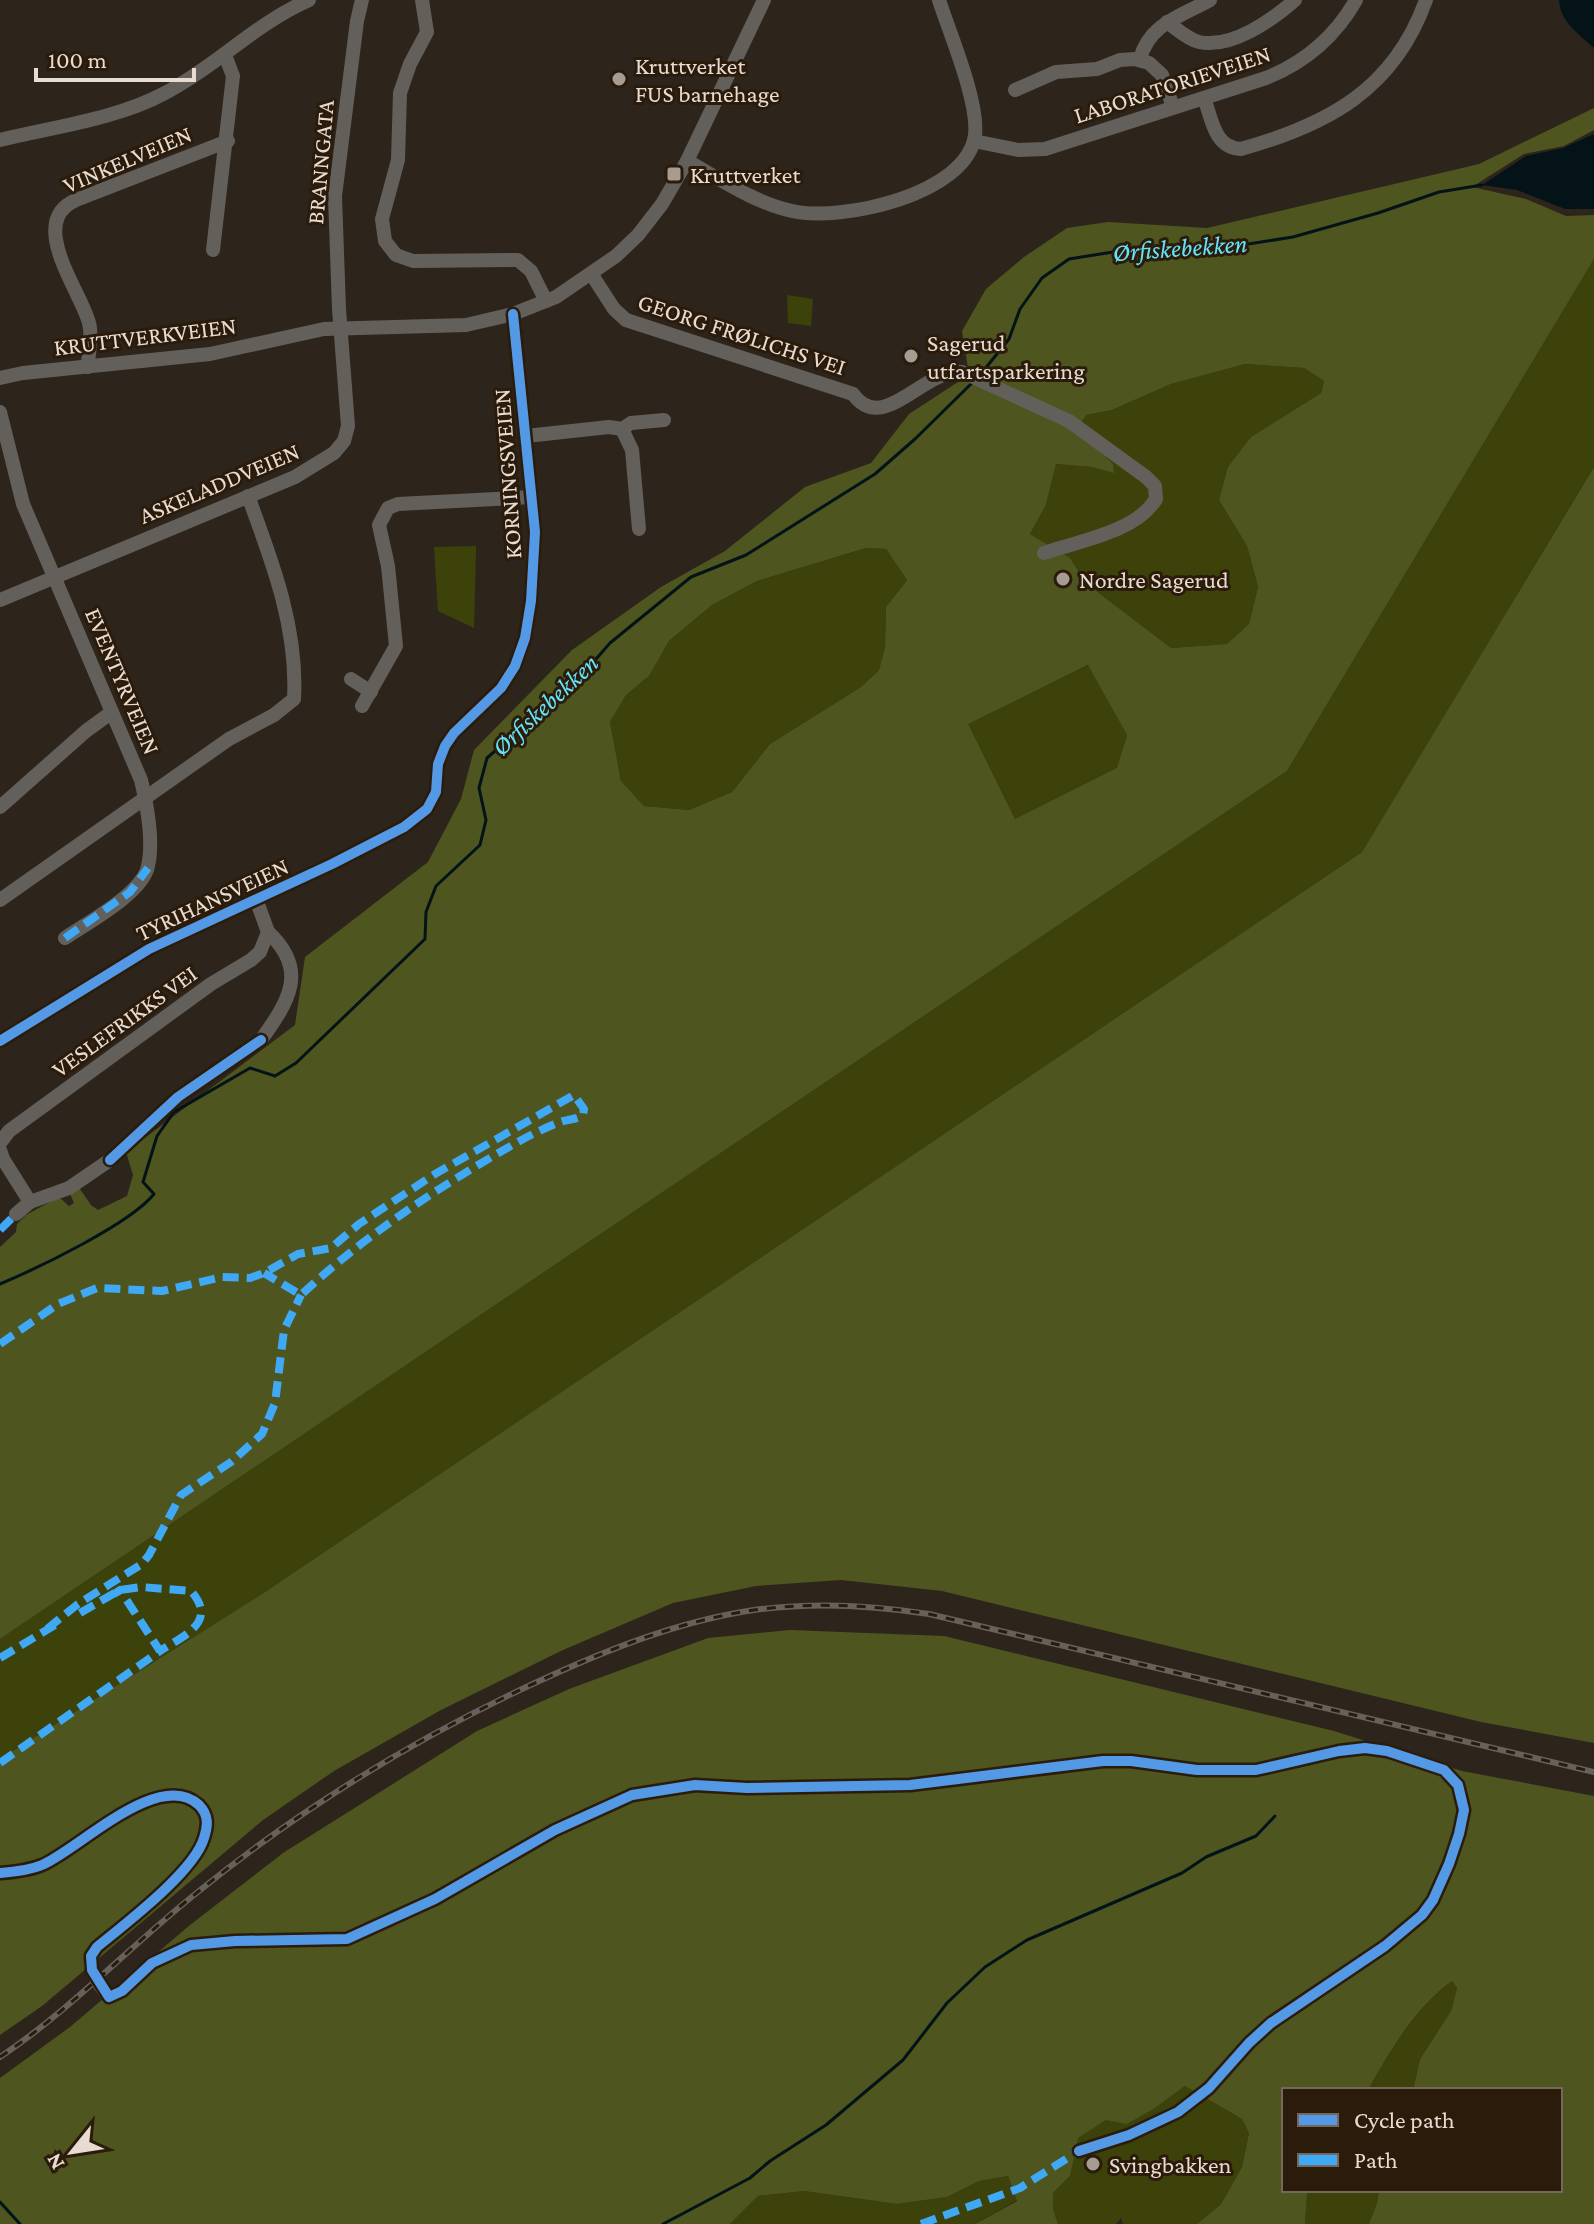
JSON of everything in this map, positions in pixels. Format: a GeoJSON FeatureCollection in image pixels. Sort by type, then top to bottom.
{"type":"FeatureCollection","features":[{"type":"Feature","properties":{"kind":"street"},"geometry":{"type":"LineString","coordinates":[[0,140],[138,106],[182,84],[278,17],[309,0]]}},
{"type":"Feature","properties":{"kind":"street","name":"BRANNGATA"},"geometry":{"type":"LineString","coordinates":[[342,328],[335,196],[362,0]]}},
{"type":"Feature","properties":{"kind":"street"},"geometry":{"type":"LineString","coordinates":[[422,0],[427,32],[402,82],[398,105],[398,160],[382,219],[385,241],[396,255],[413,261],[518,260],[531,271],[546,301]]}},
{"type":"Feature","properties":{"kind":"street","name":"KRUTTVERKVEIEN"},"geometry":{"type":"LineString","coordinates":[[0,378],[210,354],[293,335],[342,328],[453,326],[513,314],[546,301],[592,275],[638,235],[662,204],[687,161],[764,0]]}},
{"type":"Feature","properties":{"kind":"street"},"geometry":{"type":"LineString","coordinates":[[687,161],[781,208],[804,213],[839,214],[871,207],[939,183],[963,163],[974,141],[975,121],[939,0]]}},
{"type":"Feature","properties":{"kind":"street"},"geometry":{"type":"LineString","coordinates":[[1140,59],[1152,34],[1167,22],[1210,0]]}},
{"type":"Feature","properties":{"kind":"street"},"geometry":{"type":"LineString","coordinates":[[1167,22],[1195,41],[1217,42],[1236,37],[1261,24],[1295,0]]}},
{"type":"Feature","properties":{"kind":"street","name":"LABORATORIEVEIEN"},"geometry":{"type":"LineString","coordinates":[[974,141],[1018,150],[1045,149],[1266,78],[1298,63],[1330,37],[1356,0]]}},
{"type":"Feature","properties":{"kind":"street"},"geometry":{"type":"LineString","coordinates":[[1204,98],[1219,140],[1231,148],[1241,149],[1300,131],[1332,115],[1373,83],[1395,57],[1418,20],[1426,0]]}},
{"type":"Feature","properties":{"kind":"street"},"geometry":{"type":"LineString","coordinates":[[213,250],[228,141],[233,76],[225,55]]}},
{"type":"Feature","properties":{"kind":"street"},"geometry":{"type":"LineString","coordinates":[[1015,90],[1061,71],[1089,70],[1120,60],[1140,59],[1162,75],[1173,107]]}},
{"type":"Feature","properties":{"kind":"street","name":"VINKELVEIEN"},"geometry":{"type":"LineString","coordinates":[[88,367],[89,323],[60,257],[57,231],[59,213],[76,200],[228,141]]}},
{"type":"Feature","properties":{"kind":"street","name":"GEORG FRØLICHS VEI"},"geometry":{"type":"LineString","coordinates":[[592,275],[614,309],[626,320],[853,394],[865,405],[887,407],[939,375],[962,372],[1069,421],[1155,486],[1156,499],[1142,514],[1096,538],[1044,553]]}},
{"type":"Feature","properties":{"kind":"street","name":"KORNINGSVEIEN"},"geometry":{"type":"LineString","coordinates":[[404,827],[427,809],[436,792],[438,764],[450,740],[494,697],[515,666],[525,638],[531,601],[535,532],[513,314]]}},
{"type":"Feature","properties":{"kind":"street","name":"ASKELADDVEIEN"},"geometry":{"type":"LineString","coordinates":[[0,600],[313,468],[334,453],[344,441],[349,415],[342,328]]}},
{"type":"Feature","properties":{"kind":"street","name":"EVENTYRVEIEN"},"geometry":{"type":"LineString","coordinates":[[0,412],[19,493],[141,780],[145,800],[148,868],[130,892],[65,938]]}},
{"type":"Feature","properties":{"kind":"street"},"geometry":{"type":"LineString","coordinates":[[526,436],[609,427],[622,429],[631,423],[664,420]]}},
{"type":"Feature","properties":{"kind":"street"},"geometry":{"type":"LineString","coordinates":[[622,429],[632,450],[639,529]]}},
{"type":"Feature","properties":{"kind":"street"},"geometry":{"type":"LineString","coordinates":[[0,900],[229,739],[274,715],[294,699],[287,617],[273,564],[248,496]]}},
{"type":"Feature","properties":{"kind":"street"},"geometry":{"type":"LineString","coordinates":[[362,706],[396,646],[388,566],[379,525],[388,508],[398,504],[532,497]]}},
{"type":"Feature","properties":{"kind":"street"},"geometry":{"type":"LineString","coordinates":[[351,679],[371,692]]}},
{"type":"Feature","properties":{"kind":"street"},"geometry":{"type":"LineString","coordinates":[[0,807],[94,724],[112,712]]}},
{"type":"Feature","properties":{"kind":"street","name":"TYRIHANSVEIEN"},"geometry":{"type":"LineString","coordinates":[[0,1041],[149,949],[404,827]]}},
{"type":"Feature","properties":{"kind":"street"},"geometry":{"type":"LineString","coordinates":[[256,899],[268,932],[285,950],[293,971],[291,986],[278,1016],[261,1040]]}},
{"type":"Feature","properties":{"kind":"street","name":"VESLEFRIKKS VEI"},"geometry":{"type":"LineString","coordinates":[[0,1143],[9,1131],[260,952],[268,932]]}},
{"type":"Feature","properties":{"kind":"street"},"geometry":{"type":"LineString","coordinates":[[0,1150],[30,1202]]}},
{"type":"Feature","properties":{"kind":"street"},"geometry":{"type":"LineString","coordinates":[[16,1214],[30,1202],[69,1188],[110,1160]]}},
{"type":"Feature","properties":{"kind":"street"},"geometry":{"type":"LineString","coordinates":[[0,1873],[42,1865],[142,1803],[183,1795],[201,1806],[207,1815],[207,1830],[202,1845],[172,1882],[97,1947],[91,1956],[92,1970],[109,1997],[122,1991],[152,1963],[191,1945],[347,1939],[435,1899],[591,1812],[632,1795],[657,1789],[695,1785],[747,1788],[910,1785],[1103,1761],[1131,1761],[1197,1770],[1256,1770],[1365,1748],[1423,1761],[1444,1770],[1458,1785],[1464,1810],[1459,1834],[1433,1900],[1422,1915],[1385,1946],[1271,2023],[1209,2088],[1178,2112],[1129,2135],[1079,2151]]}},
{"type":"Feature","properties":{"kind":"green space"},"geometry":{"type":"Polygon","coordinates":[[[1594,108],[1594,130],[1564,146],[1524,154],[1472,187],[1526,199],[1566,216],[1594,215],[1594,259],[1287,771],[0,1639],[0,1247],[16,1232],[17,1224],[26,1215],[59,1197],[69,1206],[74,1203],[70,1194],[80,1189],[98,1210],[127,1196],[133,1175],[126,1152],[295,1025],[305,957],[428,862],[461,799],[474,750],[572,650],[661,587],[725,551],[805,487],[871,463],[909,414],[961,380],[968,368],[962,331],[986,289],[1024,257],[1067,228],[1108,222],[1207,228],[1479,164],[1594,108]],[[1245,364],[1171,384],[1112,410],[1086,415],[1077,429],[1113,464],[1114,473],[1092,467],[1056,464],[1046,505],[1030,534],[1070,558],[1086,583],[1171,648],[1227,644],[1249,624],[1258,587],[1247,546],[1219,500],[1228,467],[1251,437],[1321,393],[1324,381],[1304,368],[1245,364]],[[866,548],[757,581],[712,605],[669,641],[649,676],[626,695],[610,722],[621,781],[644,806],[689,810],[732,792],[770,744],[861,687],[879,670],[885,647],[886,607],[907,580],[886,549],[866,548]],[[1088,665],[968,724],[1015,819],[1117,768],[1127,735],[1088,665]]]}},
{"type":"Feature","properties":{"kind":"green space"},"geometry":{"type":"Polygon","coordinates":[[[1594,259],[1594,467],[1362,852],[262,1594],[0,1759],[0,1639],[1287,771],[1594,259]]]}},
{"type":"Feature","properties":{"kind":"green space"},"geometry":{"type":"Polygon","coordinates":[[[787,295],[813,299],[811,326],[788,323],[787,295]]]}},
{"type":"Feature","properties":{"kind":"green space"},"geometry":{"type":"Polygon","coordinates":[[[1245,364],[1304,368],[1324,381],[1321,393],[1251,437],[1219,500],[1247,546],[1258,587],[1249,624],[1227,644],[1171,648],[1086,583],[1070,558],[1030,534],[1046,505],[1056,464],[1113,472],[1077,429],[1085,415],[1112,410],[1171,384],[1245,364]]]}},
{"type":"Feature","properties":{"kind":"green space"},"geometry":{"type":"Polygon","coordinates":[[[1594,467],[1594,1743],[1481,1722],[942,1591],[841,1580],[756,1586],[673,1603],[563,1650],[441,1710],[334,1771],[263,1820],[42,2006],[0,2035],[0,1759],[262,1594],[1362,852],[1594,467]]]}},
{"type":"Feature","properties":{"kind":"green space"},"geometry":{"type":"Polygon","coordinates":[[[476,546],[474,628],[438,611],[434,547],[476,546]]]}},
{"type":"Feature","properties":{"kind":"green space"},"geometry":{"type":"Polygon","coordinates":[[[866,548],[886,549],[907,580],[886,607],[885,647],[879,670],[861,687],[770,744],[732,792],[689,810],[644,806],[621,781],[610,722],[626,695],[649,676],[669,641],[712,605],[757,581],[866,548]]]}},
{"type":"Feature","properties":{"kind":"green space"},"geometry":{"type":"Polygon","coordinates":[[[1089,665],[1127,735],[1117,769],[1015,819],[967,724],[1089,665]]]}},
{"type":"Feature","properties":{"kind":"green space"},"geometry":{"type":"Polygon","coordinates":[[[790,1630],[944,1636],[1334,1731],[1462,1771],[1594,1796],[1594,2224],[1369,2224],[1379,2192],[1562,2192],[1562,2088],[1413,2088],[1420,2059],[1451,2011],[1457,1988],[1452,1981],[1415,2017],[1394,2045],[1369,2088],[1282,2088],[1282,2192],[1308,2192],[1305,2224],[1197,2224],[1221,2204],[1242,2167],[1249,2133],[1242,2119],[1185,2086],[1127,2124],[1106,2120],[1078,2138],[1070,2176],[1053,2193],[1053,2209],[1058,2224],[975,2224],[1017,2201],[1008,2176],[979,2181],[947,2197],[897,2204],[804,2191],[758,2196],[730,2224],[0,2224],[0,2078],[70,2027],[190,1925],[283,1853],[477,1731],[569,1689],[708,1638],[790,1630]]]}},
{"type":"Feature","properties":{"kind":"green space"},"geometry":{"type":"Polygon","coordinates":[[[1452,1981],[1457,1988],[1451,2011],[1420,2059],[1413,2088],[1369,2088],[1394,2046],[1452,1981]]]}},
{"type":"Feature","properties":{"kind":"green space"},"geometry":{"type":"Polygon","coordinates":[[[1185,2086],[1242,2119],[1249,2133],[1242,2167],[1221,2204],[1197,2224],[1123,2224],[1121,2218],[1116,2224],[1058,2224],[1053,2209],[1053,2193],[1070,2176],[1077,2138],[1106,2120],[1155,2108],[1185,2086]]]}},
{"type":"Feature","properties":{"kind":"green space"},"geometry":{"type":"Polygon","coordinates":[[[1008,2176],[1017,2200],[975,2224],[730,2224],[758,2196],[804,2191],[897,2204],[947,2197],[979,2181],[1008,2176]]]}},
{"type":"Feature","properties":{"kind":"green space"},"geometry":{"type":"Polygon","coordinates":[[[1308,2192],[1379,2192],[1369,2224],[1305,2224],[1308,2192]]]}},
{"type":"Feature","properties":{"kind":"shaded area"},"geometry":{"type":"Polygon","coordinates":[[[1559,0],[1594,0],[1594,48],[1567,21],[1559,0]]]}},
{"type":"Feature","properties":{"kind":"shaded area"},"geometry":{"type":"Polygon","coordinates":[[[1594,134],[1594,209],[1565,209],[1517,190],[1482,185],[1526,156],[1563,148],[1594,134]]]}},
{"type":"Feature","properties":{"kind":"waterway","name":"Ørfiskebekken"},"geometry":{"type":"LineString","coordinates":[[980,375],[1009,339],[1020,309],[1042,278],[1069,259],[1113,252],[1198,252],[1293,237],[1439,192],[1482,185]]}},
{"type":"Feature","properties":{"kind":"waterway","name":"Ørfiskebekken"},"geometry":{"type":"LineString","coordinates":[[0,1284],[82,1244],[142,1206],[154,1194],[143,1182],[157,1136],[174,1112],[250,1068],[275,1076],[296,1063],[425,939],[426,912],[436,886],[480,845],[486,820],[479,788],[487,758],[583,674],[610,643],[691,577],[746,555],[875,474],[972,383]]}},
{"type":"Feature","properties":{"kind":"waterway"},"geometry":{"type":"LineString","coordinates":[[663,2224],[750,2178],[770,2161],[826,2125],[903,2060],[947,2003],[985,1967],[1027,1940],[1182,1873],[1206,1857],[1256,1836],[1275,1816]]}},
{"type":"Feature","properties":{"kind":"waterway","name":"Ørfiskebekken"},"geometry":{"type":"LineString","coordinates":[[0,2202],[20,2224]]}},
{"type":"Feature","properties":{"kind":"railway"},"geometry":{"type":"LineString","coordinates":[[0,2057],[77,1998],[238,1860],[362,1776],[448,1726],[563,1670],[643,1638],[726,1615],[820,1605],[929,1614],[1594,1772]]}},
{"type":"Feature","properties":{"kind":"marked path"},"geometry":{"type":"LineString","coordinates":[[65,938],[130,892],[148,868]]}},
{"type":"Feature","properties":{"kind":"marked path"},"geometry":{"type":"LineString","coordinates":[[0,1344],[58,1304],[97,1288],[162,1291],[222,1277],[250,1278],[298,1254],[331,1248],[359,1224],[435,1174],[574,1095],[584,1109],[580,1117],[527,1137],[431,1194],[351,1252],[301,1295],[264,1273]]}},
{"type":"Feature","properties":{"kind":"marked path"},"geometry":{"type":"LineString","coordinates":[[0,1230],[16,1214]]}},
{"type":"Feature","properties":{"kind":"marked path"},"geometry":{"type":"LineString","coordinates":[[47,1629],[78,1604],[142,1564],[181,1495],[231,1462],[262,1434],[275,1403],[284,1330],[301,1295]]}},
{"type":"Feature","properties":{"kind":"marked path"},"geometry":{"type":"LineString","coordinates":[[80,1613],[120,1590],[141,1587],[191,1591],[201,1611],[200,1619],[188,1633],[160,1651]]}},
{"type":"Feature","properties":{"kind":"marked path"},"geometry":{"type":"LineString","coordinates":[[0,1763],[160,1651],[120,1590],[114,1594]]}},
{"type":"Feature","properties":{"kind":"marked path"},"geometry":{"type":"LineString","coordinates":[[0,1658],[55,1625]]}},
{"type":"Feature","properties":{"kind":"marked path"},"geometry":{"type":"LineString","coordinates":[[921,2224],[1020,2188],[1079,2151]]}},
{"type":"Feature","properties":{"kind":"cycle path"},"geometry":{"type":"LineString","coordinates":[[0,1041],[149,949],[332,864],[404,827],[427,809],[436,792],[438,764],[445,746],[454,733],[501,688],[515,666],[525,638],[531,601],[535,532],[513,314]]}},
{"type":"Feature","properties":{"kind":"cycle path"},"geometry":{"type":"LineString","coordinates":[[110,1160],[178,1097],[261,1040]]}},
{"type":"Feature","properties":{"kind":"cycle path"},"geometry":{"type":"LineString","coordinates":[[0,1873],[42,1865],[119,1815],[142,1804],[163,1797],[182,1796],[199,1805],[205,1813],[207,1825],[198,1852],[173,1881],[97,1947],[91,1956],[92,1970],[109,1997],[122,1991],[152,1963],[191,1945],[347,1939],[435,1899],[555,1830],[632,1795],[695,1785],[747,1788],[910,1785],[1103,1761],[1131,1761],[1197,1770],[1256,1770],[1365,1748],[1387,1751],[1444,1770],[1458,1785],[1464,1810],[1449,1864],[1433,1900],[1422,1915],[1385,1946],[1271,2023],[1209,2088],[1178,2112],[1129,2135],[1079,2151]]}},
{"type":"Feature","properties":{"kind":"place","name":"Kruttverket FUS barnehage"},"geometry":{"type":"Point","coordinates":[619,79]}},
{"type":"Feature","properties":{"kind":"place","name":"Kruttverket"},"geometry":{"type":"Point","coordinates":[674,174]}},
{"type":"Feature","properties":{"kind":"place","name":"Sagerud utfartsparkering"},"geometry":{"type":"Point","coordinates":[911,356]}},
{"type":"Feature","properties":{"kind":"place","name":"Nordre Sagerud"},"geometry":{"type":"Point","coordinates":[1063,579]}},
{"type":"Feature","properties":{"kind":"place","name":"Svingbakken"},"geometry":{"type":"Point","coordinates":[1093,2164]}}]}
